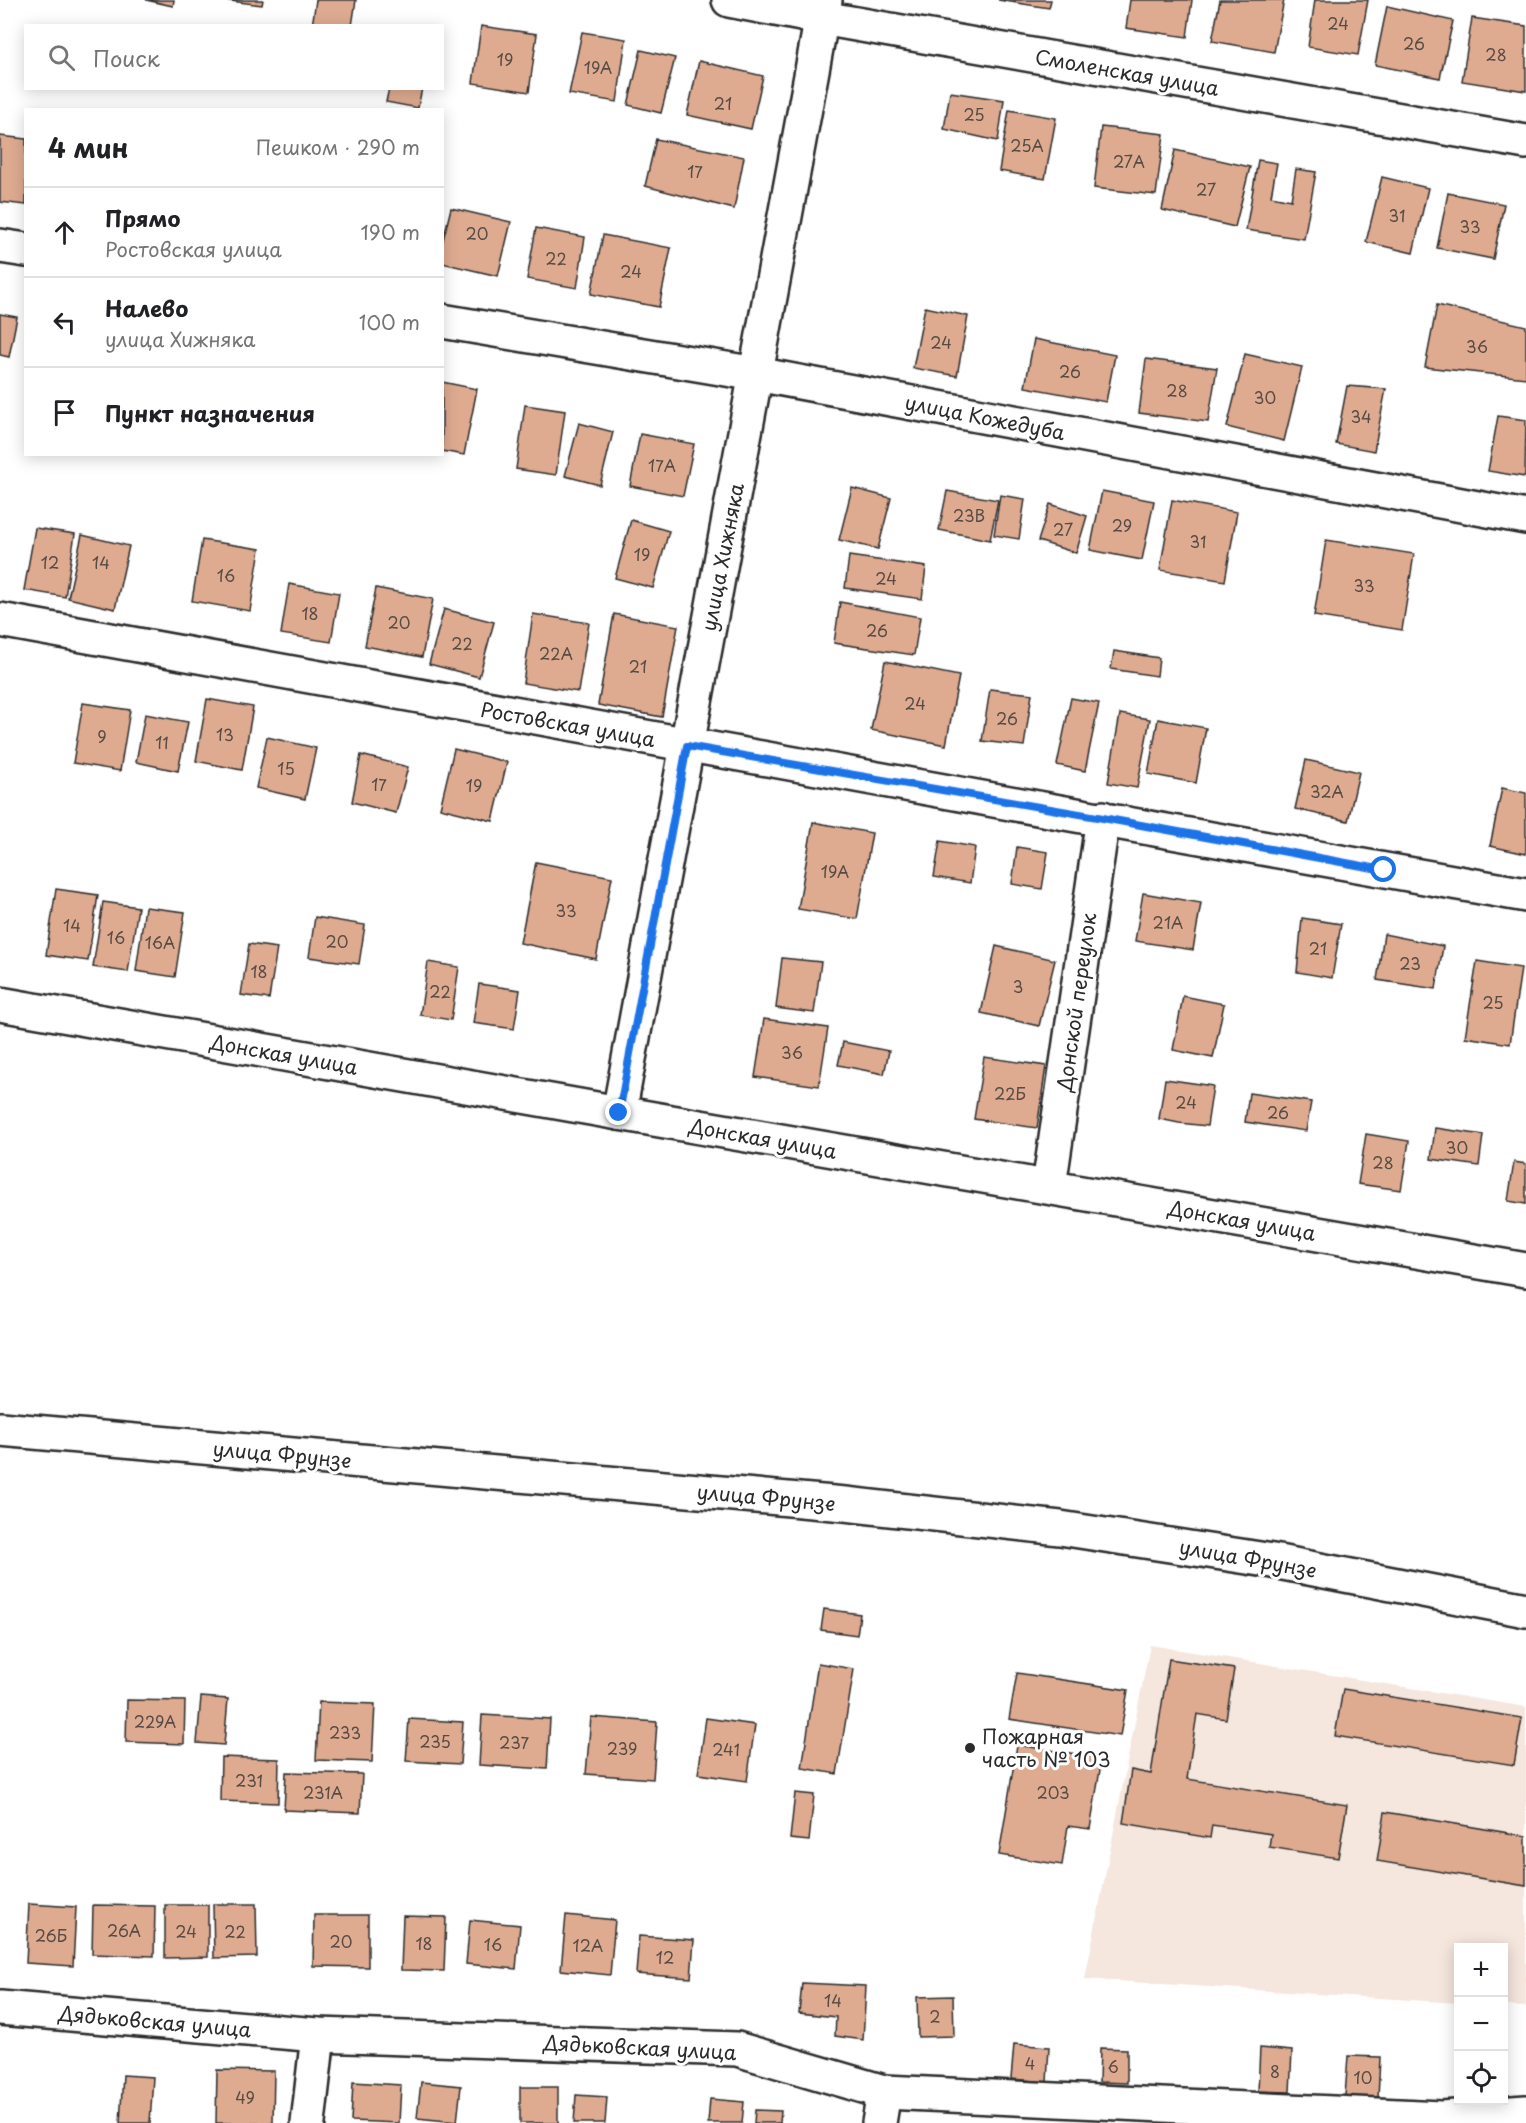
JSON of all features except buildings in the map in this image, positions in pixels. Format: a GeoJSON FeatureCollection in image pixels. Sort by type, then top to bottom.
{"type":"FeatureCollection","features":[{"type":"Feature","properties":{"kind":"street","name":"Смоленская улица"},"geometry":{"type":"LineString","coordinates":[[729,0],[824,9],[1526,142]]}},
{"type":"Feature","properties":{"kind":"street","name":"улица Хижняка"},"geometry":{"type":"LineString","coordinates":[[619,1113],[824,9]]}},
{"type":"Feature","properties":{"kind":"street"},"geometry":{"type":"LineString","coordinates":[[0,246],[24,250]]}},
{"type":"Feature","properties":{"kind":"street","name":"улица Кожедуба"},"geometry":{"type":"LineString","coordinates":[[444,321],[756,374],[1526,517]]}},
{"type":"Feature","properties":{"kind":"street","name":"Ростовская улица"},"geometry":{"type":"LineString","coordinates":[[0,620],[687,746],[1103,818],[1526,895]]}},
{"type":"Feature","properties":{"kind":"street","name":"Донской переулок"},"geometry":{"type":"LineString","coordinates":[[1049,1186],[1103,818]]}},
{"type":"Feature","properties":{"kind":"street","name":"Донская улица"},"geometry":{"type":"LineString","coordinates":[[0,1004],[1526,1270]]}},
{"type":"Feature","properties":{"kind":"street","name":"улица Фрунзе"},"geometry":{"type":"LineString","coordinates":[[0,1429],[844,1504],[1049,1526],[1274,1561],[1526,1610]]}},
{"type":"Feature","properties":{"kind":"street","name":"Дядьковская улица"},"geometry":{"type":"LineString","coordinates":[[0,2007],[318,2035],[737,2049],[881,2107],[1442,2121],[1526,2112]]}},
{"type":"Feature","properties":{"kind":"street"},"geometry":{"type":"LineString","coordinates":[[308,2123],[318,2035]]}},
{"type":"Feature","properties":{"kind":"shaded area"},"geometry":{"type":"Polygon","coordinates":[[[1150,1645],[1526,1707],[1526,2007],[1508,2006],[1508,1943],[1454,1943],[1454,2003],[1085,1979],[1150,1645]]]}},
{"type":"Feature","properties":{"kind":"place","name":"Пожарная часть № 103"},"geometry":{"type":"Point","coordinates":[970,1748]}},
{"type":"Feature","properties":{"kind":"route"},"geometry":{"type":"LineString","coordinates":[[619,1113],[687,746],[1103,818],[1384,870]]}}]}
